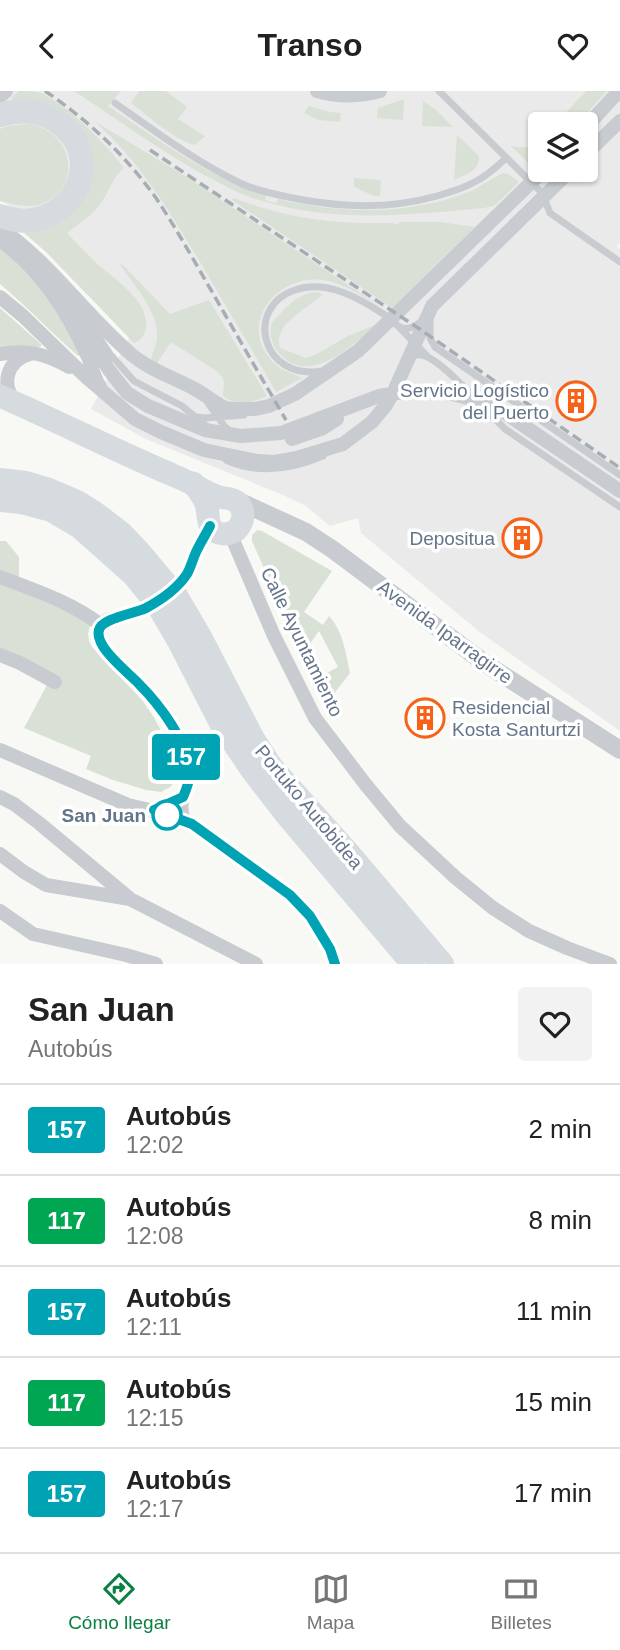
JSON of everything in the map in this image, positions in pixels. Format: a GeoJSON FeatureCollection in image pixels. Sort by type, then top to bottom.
{"type":"FeatureCollection","features":[{"type":"Feature","properties":{"kind":"highway"},"geometry":{"type":"LineString","coordinates":[[0,216],[17,221],[31,220],[44,217],[58,209],[69,200],[77,188],[82,163],[73,136],[53,118],[27,111],[2,99]]}},
{"type":"Feature","properties":{"kind":"highway"},"geometry":{"type":"LineString","coordinates":[[7,403],[64,424],[193,483],[224,516]]}},
{"type":"Feature","properties":{"kind":"highway","name":"Portuko Autobidea"},"geometry":{"type":"LineString","coordinates":[[0,480],[26,483],[77,502],[121,533],[139,552],[142,571],[158,605],[189,638],[272,768],[442,964]]}},
{"type":"Feature","properties":{"kind":"highway","name":"Portuko Autobidea"},"geometry":{"type":"LineString","coordinates":[[0,500],[51,510],[142,571]]}},
{"type":"Feature","properties":{"kind":"highway"},"geometry":{"type":"LineString","coordinates":[[189,638],[222,725],[287,815],[413,964]]}},
{"type":"Feature","properties":{"kind":"street"},"geometry":{"type":"LineString","coordinates":[[317,91],[347,96],[380,91]]}},
{"type":"Feature","properties":{"kind":"street"},"geometry":{"type":"LineString","coordinates":[[598,114],[619,91]]}},
{"type":"Feature","properties":{"kind":"street"},"geometry":{"type":"LineString","coordinates":[[598,142],[620,121]]}},
{"type":"Feature","properties":{"kind":"street"},"geometry":{"type":"LineString","coordinates":[[0,228],[40,260],[103,328],[152,369],[221,406],[231,409],[266,407],[287,398],[333,369],[393,326],[405,307],[532,182]]}},
{"type":"Feature","properties":{"kind":"street"},"geometry":{"type":"LineString","coordinates":[[0,297],[135,419],[204,450],[257,461],[275,462],[297,458],[343,444],[363,430],[380,413],[394,391],[429,313],[558,182]]}},
{"type":"Feature","properties":{"kind":"street"},"geometry":{"type":"LineString","coordinates":[[0,240],[43,279],[89,358],[95,383]]}},
{"type":"Feature","properties":{"kind":"street"},"geometry":{"type":"LineString","coordinates":[[40,260],[115,380],[127,393],[148,406],[214,432],[283,437]]}},
{"type":"Feature","properties":{"kind":"street"},"geometry":{"type":"LineString","coordinates":[[7,403],[11,397],[7,387],[8,371],[18,359],[35,353]]}},
{"type":"Feature","properties":{"kind":"street"},"geometry":{"type":"LineString","coordinates":[[0,354],[35,353],[54,358],[141,410],[202,437],[236,444],[283,437],[379,396],[421,391],[448,393],[484,403],[505,413],[620,491]]}},
{"type":"Feature","properties":{"kind":"street"},"geometry":{"type":"LineString","coordinates":[[184,820],[181,810],[190,772],[177,735],[159,707],[108,653],[98,635],[101,625],[109,619],[141,611],[162,599],[182,581],[224,516]]}},
{"type":"Feature","properties":{"kind":"street","name":"Avenida Iparragirre"},"geometry":{"type":"LineString","coordinates":[[224,516],[270,516],[306,532],[486,664],[620,750]]}},
{"type":"Feature","properties":{"kind":"street","name":"Calle Ayuntamiento"},"geometry":{"type":"LineString","coordinates":[[224,516],[274,636],[315,718],[400,826],[456,878],[529,931],[610,964]]}},
{"type":"Feature","properties":{"kind":"street"},"geometry":{"type":"LineString","coordinates":[[0,577],[58,600],[101,625]]}},
{"type":"Feature","properties":{"kind":"street"},"geometry":{"type":"LineString","coordinates":[[0,655],[55,682]]}},
{"type":"Feature","properties":{"kind":"street"},"geometry":{"type":"LineString","coordinates":[[0,750],[128,805],[184,820],[207,833],[290,895],[310,916],[330,949],[335,964]]}},
{"type":"Feature","properties":{"kind":"street"},"geometry":{"type":"LineString","coordinates":[[0,797],[39,823],[130,899],[256,964]]}},
{"type":"Feature","properties":{"kind":"street"},"geometry":{"type":"LineString","coordinates":[[154,810],[183,797]]}},
{"type":"Feature","properties":{"kind":"street"},"geometry":{"type":"LineString","coordinates":[[0,854],[46,885],[130,899]]}},
{"type":"Feature","properties":{"kind":"street"},"geometry":{"type":"LineString","coordinates":[[0,911],[33,934],[156,964]]}},
{"type":"Feature","properties":{"kind":"lane"},"geometry":{"type":"LineString","coordinates":[[439,91],[544,195],[550,213],[620,262]]}},
{"type":"Feature","properties":{"kind":"lane"},"geometry":{"type":"LineString","coordinates":[[115,103],[187,154],[242,184],[264,193],[332,205],[377,206],[449,193],[485,176],[506,158]]}},
{"type":"Feature","properties":{"kind":"lane"},"geometry":{"type":"LineString","coordinates":[[62,283],[124,372],[142,386],[177,404],[208,427],[235,435]]}},
{"type":"Feature","properties":{"kind":"lane"},"geometry":{"type":"LineString","coordinates":[[333,369],[299,372],[274,357],[265,326],[269,313],[281,297],[302,288],[317,286],[332,289],[363,303],[415,343],[429,358]]}},
{"type":"Feature","properties":{"kind":"lane"},"geometry":{"type":"LineString","coordinates":[[393,326],[413,327],[429,313]]}},
{"type":"Feature","properties":{"kind":"lane"},"geometry":{"type":"LineString","coordinates":[[429,313],[430,338],[435,347],[620,475]]}},
{"type":"Feature","properties":{"kind":"lane"},"geometry":{"type":"LineString","coordinates":[[406,363],[416,355],[429,358],[457,379],[499,424],[620,507]]}},
{"type":"Feature","properties":{"kind":"lane"},"geometry":{"type":"LineString","coordinates":[[199,392],[228,430],[235,435]]}},
{"type":"Feature","properties":{"kind":"lane"},"geometry":{"type":"LineString","coordinates":[[190,413],[201,418],[218,417],[241,415],[266,407]]}},
{"type":"Feature","properties":{"kind":"shaded area"},"geometry":{"type":"Polygon","coordinates":[[[0,91],[620,91],[620,243],[617,246],[620,249],[620,731],[481,633],[361,533],[358,518],[330,526],[306,506],[146,439],[91,409],[134,329],[51,240],[0,201],[0,91]]]}},
{"type":"Feature","properties":{"kind":"shaded area"},"geometry":{"type":"Polygon","coordinates":[[[19,91],[41,93],[63,107],[97,137],[124,168],[98,206],[67,233],[94,261],[128,289],[142,307],[146,327],[142,337],[134,343],[47,253],[23,232],[89,161],[11,98],[19,91]]]}},
{"type":"Feature","properties":{"kind":"shaded area"},"geometry":{"type":"Polygon","coordinates":[[[74,91],[121,91],[108,106],[204,168],[266,195],[265,200],[276,203],[278,199],[351,210],[400,208],[448,199],[471,191],[504,173],[519,182],[494,206],[484,208],[390,215],[329,214],[298,210],[237,192],[204,175],[74,91]]]}},
{"type":"Feature","properties":{"kind":"shaded area"},"geometry":{"type":"Polygon","coordinates":[[[139,91],[166,91],[187,107],[178,119],[205,136],[195,145],[169,132],[131,103],[139,91]]]}},
{"type":"Feature","properties":{"kind":"shaded area"},"geometry":{"type":"Polygon","coordinates":[[[586,91],[607,91],[588,112],[566,112],[586,91]]]}},
{"type":"Feature","properties":{"kind":"shaded area"},"geometry":{"type":"Polygon","coordinates":[[[404,99],[403,120],[377,118],[378,108],[404,99]]]}},
{"type":"Feature","properties":{"kind":"shaded area"},"geometry":{"type":"Polygon","coordinates":[[[423,101],[436,110],[453,127],[422,126],[423,101]]]}},
{"type":"Feature","properties":{"kind":"shaded area"},"geometry":{"type":"Polygon","coordinates":[[[309,106],[341,113],[340,122],[318,120],[304,113],[309,106]]]}},
{"type":"Feature","properties":{"kind":"shaded area"},"geometry":{"type":"Polygon","coordinates":[[[94,121],[187,177],[381,307],[346,287],[323,280],[306,280],[290,285],[276,294],[266,305],[260,319],[259,334],[263,349],[277,366],[302,378],[276,392],[167,208],[141,171],[94,121]]]}},
{"type":"Feature","properties":{"kind":"shaded area"},"geometry":{"type":"Polygon","coordinates":[[[29,124],[44,129],[56,138],[64,149],[68,175],[63,187],[53,198],[38,205],[24,206],[0,201],[0,129],[29,124]]]}},
{"type":"Feature","properties":{"kind":"shaded area"},"geometry":{"type":"Polygon","coordinates":[[[457,135],[479,156],[479,161],[471,171],[454,180],[457,135]]]}},
{"type":"Feature","properties":{"kind":"shaded area"},"geometry":{"type":"Polygon","coordinates":[[[511,146],[519,147],[527,147],[528,163],[511,146]]]}},
{"type":"Feature","properties":{"kind":"shaded area"},"geometry":{"type":"Polygon","coordinates":[[[354,178],[381,180],[380,196],[354,187],[354,178]]]}},
{"type":"Feature","properties":{"kind":"shaded area"},"geometry":{"type":"Polygon","coordinates":[[[233,198],[274,211],[331,221],[395,224],[440,222],[475,227],[392,308],[232,200],[233,198]]]}},
{"type":"Feature","properties":{"kind":"shaded area"},"geometry":{"type":"Polygon","coordinates":[[[0,248],[26,272],[46,297],[80,355],[0,284],[0,248]]]}},
{"type":"Feature","properties":{"kind":"shaded area"},"geometry":{"type":"Polygon","coordinates":[[[122,264],[170,314],[209,300],[267,396],[245,403],[229,400],[223,396],[224,381],[218,372],[171,342],[155,366],[151,361],[157,340],[156,324],[149,307],[120,265],[122,264]]]}},
{"type":"Feature","properties":{"kind":"shaded area"},"geometry":{"type":"Polygon","coordinates":[[[317,292],[323,294],[293,317],[281,331],[280,348],[306,358],[375,325],[342,353],[316,365],[302,366],[290,362],[278,352],[272,340],[271,326],[275,319],[301,296],[317,292]]]}},
{"type":"Feature","properties":{"kind":"shaded area"},"geometry":{"type":"Polygon","coordinates":[[[0,308],[42,345],[0,348],[0,308]]]}},
{"type":"Feature","properties":{"kind":"shaded area"},"geometry":{"type":"Polygon","coordinates":[[[257,530],[332,571],[304,612],[323,625],[329,616],[341,636],[350,673],[333,695],[323,675],[338,667],[319,631],[302,655],[252,541],[252,535],[257,530]]]}},
{"type":"Feature","properties":{"kind":"shaded area"},"geometry":{"type":"Polygon","coordinates":[[[0,541],[6,541],[19,557],[19,580],[0,573],[0,541]]]}},
{"type":"Feature","properties":{"kind":"shaded area"},"geometry":{"type":"Polygon","coordinates":[[[0,582],[91,622],[88,634],[92,647],[142,700],[172,750],[179,775],[170,787],[161,792],[113,780],[86,769],[91,756],[24,728],[48,683],[58,688],[62,680],[58,675],[0,651],[0,582]]]}},
{"type":"Feature","properties":{"kind":"railway"},"geometry":{"type":"LineString","coordinates":[[45,91],[105,140],[156,198],[286,420]]}},
{"type":"Feature","properties":{"kind":"railway"},"geometry":{"type":"LineString","coordinates":[[150,150],[421,330],[620,468]]}},
{"type":"Feature","properties":{"kind":"bus line","name":"157"},"geometry":{"type":"LineString","coordinates":[[210,526],[182,581],[162,599],[141,611],[109,619],[101,625],[98,635],[108,653],[159,707],[177,735],[188,762],[190,772],[183,797],[154,810],[184,820],[207,833],[290,895],[310,916],[330,949],[335,964]]}},
{"type":"Feature","properties":{"kind":"place","name":"Servicio Logístico del Puerto"},"geometry":{"type":"Point","coordinates":[576,401]}},
{"type":"Feature","properties":{"kind":"place","name":"Depositua"},"geometry":{"type":"Point","coordinates":[522,538]}},
{"type":"Feature","properties":{"kind":"place","name":"Residencial Kosta Santurtzi"},"geometry":{"type":"Point","coordinates":[425,718]}},
{"type":"Feature","properties":{"kind":"place","name":"San Juan"},"geometry":{"type":"Point","coordinates":[167,815]}}]}
